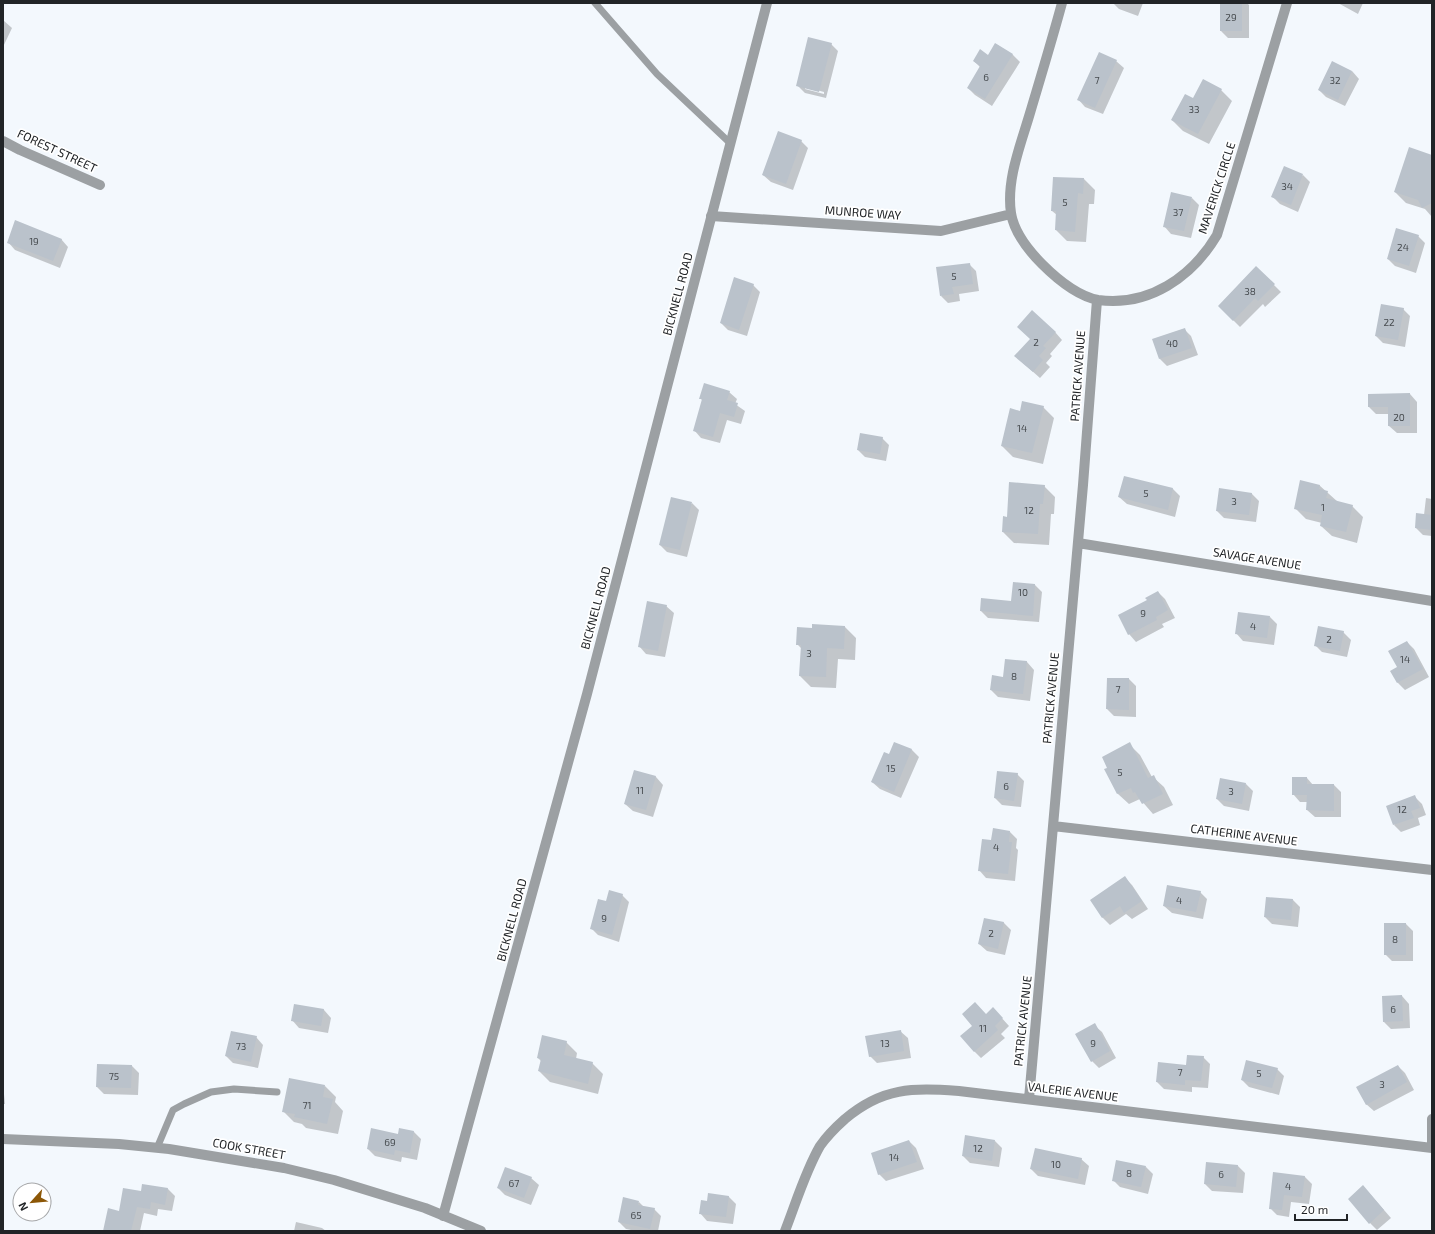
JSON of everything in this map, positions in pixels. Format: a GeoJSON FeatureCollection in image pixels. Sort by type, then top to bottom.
{"type":"FeatureCollection","features":[{"type":"Feature","properties":{"kind":"street","name":"BICKNELL ROAD"},"geometry":{"type":"LineString","coordinates":[[443,1216],[587,694],[767,3]]}},
{"type":"Feature","properties":{"kind":"street","name":"MAVERICK CIRCLE"},"geometry":{"type":"LineString","coordinates":[[1062,3],[1018,153],[1010,199],[1016,229],[1037,258],[1050,272],[1082,295],[1097,300],[1122,300],[1155,293],[1184,276],[1207,251],[1217,235],[1225,212],[1287,3]]}},
{"type":"Feature","properties":{"kind":"street","name":"FOREST STREET"},"geometry":{"type":"LineString","coordinates":[[3,141],[100,185]]}},
{"type":"Feature","properties":{"kind":"street","name":"MUNROE WAY"},"geometry":{"type":"LineString","coordinates":[[712,216],[941,231],[1012,214]]}},
{"type":"Feature","properties":{"kind":"street","name":"PATRICK AVENUE"},"geometry":{"type":"LineString","coordinates":[[1029,1100],[1078,543],[1097,300]]}},
{"type":"Feature","properties":{"kind":"street","name":"SAVAGE AVENUE"},"geometry":{"type":"LineString","coordinates":[[1078,543],[1432,600]]}},
{"type":"Feature","properties":{"kind":"street","name":"CATHERINE AVENUE"},"geometry":{"type":"LineString","coordinates":[[1053,826],[1432,870]]}},
{"type":"Feature","properties":{"kind":"street","name":"VALERIE AVENUE"},"geometry":{"type":"LineString","coordinates":[[785,1231],[820,1147],[841,1123],[866,1103],[881,1096],[922,1089],[1029,1100],[1432,1148]]}},
{"type":"Feature","properties":{"kind":"street"},"geometry":{"type":"LineString","coordinates":[[1432,1119],[1432,1142]]}},
{"type":"Feature","properties":{"kind":"street","name":"COOK STREET"},"geometry":{"type":"LineString","coordinates":[[3,1139],[119,1144],[156,1148],[284,1168],[425,1208],[482,1231]]}},
{"type":"Feature","properties":{"kind":"lane"},"geometry":{"type":"LineString","coordinates":[[595,3],[657,74],[730,144]]}},
{"type":"Feature","properties":{"kind":"lane"},"geometry":{"type":"LineString","coordinates":[[156,1148],[173,1110],[184,1104],[212,1092],[234,1089],[277,1092]]}},
{"type":"Feature","properties":{"kind":"building"},"geometry":{"type":"Polygon","coordinates":[[[1220,3],[1242,3],[1242,31],[1220,31],[1220,3]]]}},
{"type":"Feature","properties":{"kind":"building"},"geometry":{"type":"Polygon","coordinates":[[[808,37],[832,43],[819,92],[796,86],[808,37]]]}},
{"type":"Feature","properties":{"kind":"building"},"geometry":{"type":"Polygon","coordinates":[[[995,43],[1013,54],[985,99],[967,88],[980,66],[973,61],[980,49],[988,55],[995,43]]]}},
{"type":"Feature","properties":{"kind":"building"},"geometry":{"type":"Polygon","coordinates":[[[1099,52],[1117,60],[1095,108],[1077,100],[1099,52]]]}},
{"type":"Feature","properties":{"kind":"building"},"geometry":{"type":"Polygon","coordinates":[[[1332,61],[1352,71],[1338,100],[1318,90],[1332,61]]]}},
{"type":"Feature","properties":{"kind":"building"},"geometry":{"type":"Polygon","coordinates":[[[1203,79],[1222,89],[1198,134],[1171,120],[1185,94],[1193,98],[1203,79]]]}},
{"type":"Feature","properties":{"kind":"building"},"geometry":{"type":"Polygon","coordinates":[[[778,131],[802,140],[786,184],[762,175],[778,131]]]}},
{"type":"Feature","properties":{"kind":"building"},"geometry":{"type":"Polygon","coordinates":[[[1409,147],[1432,155],[1432,203],[1422,208],[1418,200],[1394,192],[1409,147]]]}},
{"type":"Feature","properties":{"kind":"building"},"geometry":{"type":"Polygon","coordinates":[[[1284,166],[1303,174],[1291,205],[1271,197],[1284,166]]]}},
{"type":"Feature","properties":{"kind":"building"},"geometry":{"type":"Polygon","coordinates":[[[1053,177],[1084,178],[1083,194],[1078,193],[1075,232],[1055,230],[1056,211],[1051,211],[1053,177]]]}},
{"type":"Feature","properties":{"kind":"building"},"geometry":{"type":"Polygon","coordinates":[[[1171,192],[1192,197],[1184,231],[1163,227],[1171,192]]]}},
{"type":"Feature","properties":{"kind":"building"},"geometry":{"type":"Polygon","coordinates":[[[15,220],[62,239],[53,261],[7,243],[15,220]]]}},
{"type":"Feature","properties":{"kind":"building"},"geometry":{"type":"Polygon","coordinates":[[[1396,228],[1419,235],[1409,266],[1387,259],[1396,228]]]}},
{"type":"Feature","properties":{"kind":"building"},"geometry":{"type":"Polygon","coordinates":[[[970,263],[973,284],[952,287],[954,294],[940,296],[936,267],[970,263]]]}},
{"type":"Feature","properties":{"kind":"building"},"geometry":{"type":"Polygon","coordinates":[[[1256,266],[1275,284],[1258,301],[1255,298],[1233,321],[1218,306],[1256,266]]]}},
{"type":"Feature","properties":{"kind":"building"},"geometry":{"type":"Polygon","coordinates":[[[734,277],[754,284],[739,330],[720,323],[734,277]]]}},
{"type":"Feature","properties":{"kind":"building"},"geometry":{"type":"Polygon","coordinates":[[[1381,304],[1404,308],[1398,340],[1375,336],[1381,304]]]}},
{"type":"Feature","properties":{"kind":"building"},"geometry":{"type":"Polygon","coordinates":[[[1032,310],[1056,332],[1043,346],[1046,348],[1039,356],[1043,360],[1033,372],[1014,356],[1030,339],[1017,327],[1032,310]]]}},
{"type":"Feature","properties":{"kind":"building"},"geometry":{"type":"Polygon","coordinates":[[[1185,328],[1192,348],[1159,359],[1152,339],[1185,328]]]}},
{"type":"Feature","properties":{"kind":"building"},"geometry":{"type":"Polygon","coordinates":[[[704,383],[730,391],[727,400],[738,403],[734,417],[720,413],[713,437],[693,431],[702,399],[699,399],[704,383]]]}},
{"type":"Feature","properties":{"kind":"building"},"geometry":{"type":"Polygon","coordinates":[[[1410,393],[1410,426],[1388,426],[1388,407],[1368,407],[1368,394],[1410,393]]]}},
{"type":"Feature","properties":{"kind":"building"},"geometry":{"type":"Polygon","coordinates":[[[1022,401],[1044,406],[1032,453],[1001,446],[1010,408],[1020,411],[1022,401]]]}},
{"type":"Feature","properties":{"kind":"building"},"geometry":{"type":"Polygon","coordinates":[[[860,433],[883,437],[880,454],[857,450],[860,433]]]}},
{"type":"Feature","properties":{"kind":"building"},"geometry":{"type":"Polygon","coordinates":[[[1124,476],[1173,488],[1168,510],[1118,497],[1124,476]]]}},
{"type":"Feature","properties":{"kind":"building"},"geometry":{"type":"Polygon","coordinates":[[[1300,480],[1320,485],[1319,489],[1328,491],[1326,498],[1353,505],[1346,532],[1320,526],[1322,515],[1294,509],[1300,480]]]}},
{"type":"Feature","properties":{"kind":"building"},"geometry":{"type":"Polygon","coordinates":[[[1009,482],[1045,485],[1043,504],[1040,504],[1038,534],[1002,532],[1003,516],[1007,517],[1009,482]]]}},
{"type":"Feature","properties":{"kind":"building"},"geometry":{"type":"Polygon","coordinates":[[[1219,488],[1252,493],[1249,515],[1216,511],[1219,488]]]}},
{"type":"Feature","properties":{"kind":"building"},"geometry":{"type":"Polygon","coordinates":[[[671,497],[692,502],[680,550],[659,545],[671,497]]]}},
{"type":"Feature","properties":{"kind":"building"},"geometry":{"type":"Polygon","coordinates":[[[1416,513],[1432,515],[1432,530],[1415,528],[1416,513]]]}},
{"type":"Feature","properties":{"kind":"building"},"geometry":{"type":"Polygon","coordinates":[[[1013,582],[1035,584],[1033,616],[980,611],[981,598],[1011,601],[1013,582]]]}},
{"type":"Feature","properties":{"kind":"building"},"geometry":{"type":"Polygon","coordinates":[[[1158,591],[1168,610],[1156,617],[1157,620],[1128,635],[1118,615],[1147,600],[1145,598],[1158,591]]]}},
{"type":"Feature","properties":{"kind":"building"},"geometry":{"type":"Polygon","coordinates":[[[647,601],[667,605],[658,651],[638,647],[647,601]]]}},
{"type":"Feature","properties":{"kind":"building"},"geometry":{"type":"Polygon","coordinates":[[[1238,612],[1270,616],[1267,638],[1235,634],[1238,612]]]}},
{"type":"Feature","properties":{"kind":"building"},"geometry":{"type":"Polygon","coordinates":[[[812,624],[845,626],[844,649],[827,648],[826,677],[799,676],[801,645],[796,645],[797,627],[812,628],[812,624]]]}},
{"type":"Feature","properties":{"kind":"building"},"geometry":{"type":"Polygon","coordinates":[[[1318,626],[1344,631],[1340,651],[1314,646],[1318,626]]]}},
{"type":"Feature","properties":{"kind":"building"},"geometry":{"type":"Polygon","coordinates":[[[1407,641],[1423,669],[1397,683],[1390,671],[1397,667],[1388,651],[1407,641]]]}},
{"type":"Feature","properties":{"kind":"building"},"geometry":{"type":"Polygon","coordinates":[[[1005,659],[1027,661],[1023,694],[990,690],[992,675],[1003,677],[1005,659]]]}},
{"type":"Feature","properties":{"kind":"building"},"geometry":{"type":"Polygon","coordinates":[[[1107,678],[1129,678],[1129,710],[1106,709],[1107,678]]]}},
{"type":"Feature","properties":{"kind":"building"},"geometry":{"type":"Polygon","coordinates":[[[894,742],[912,749],[894,792],[871,782],[884,752],[889,754],[894,742]]]}},
{"type":"Feature","properties":{"kind":"building"},"geometry":{"type":"Polygon","coordinates":[[[1130,742],[1148,778],[1154,775],[1163,794],[1142,804],[1131,788],[1117,794],[1104,769],[1107,768],[1102,757],[1130,742]]]}},
{"type":"Feature","properties":{"kind":"building"},"geometry":{"type":"Polygon","coordinates":[[[634,770],[656,776],[646,810],[624,804],[634,770]]]}},
{"type":"Feature","properties":{"kind":"building"},"geometry":{"type":"Polygon","coordinates":[[[997,771],[1018,773],[1014,801],[994,798],[997,771]]]}},
{"type":"Feature","properties":{"kind":"building"},"geometry":{"type":"Polygon","coordinates":[[[1292,777],[1307,777],[1307,784],[1334,784],[1334,811],[1306,810],[1307,795],[1292,795],[1292,777]]]}},
{"type":"Feature","properties":{"kind":"building"},"geometry":{"type":"Polygon","coordinates":[[[1220,778],[1246,783],[1242,804],[1216,799],[1220,778]]]}},
{"type":"Feature","properties":{"kind":"building"},"geometry":{"type":"Polygon","coordinates":[[[1415,795],[1420,808],[1411,811],[1414,818],[1393,825],[1386,806],[1415,795]]]}},
{"type":"Feature","properties":{"kind":"building"},"geometry":{"type":"Polygon","coordinates":[[[993,828],[1010,831],[1009,842],[1012,842],[1008,874],[978,871],[982,839],[991,840],[993,828]]]}},
{"type":"Feature","properties":{"kind":"building"},"geometry":{"type":"Polygon","coordinates":[[[1125,876],[1142,901],[1124,913],[1120,906],[1102,918],[1090,900],[1125,876]]]}},
{"type":"Feature","properties":{"kind":"building"},"geometry":{"type":"Polygon","coordinates":[[[1167,885],[1201,891],[1196,912],[1163,906],[1167,885]]]}},
{"type":"Feature","properties":{"kind":"building"},"geometry":{"type":"Polygon","coordinates":[[[609,890],[623,894],[612,935],[590,929],[598,899],[606,901],[609,890]]]}},
{"type":"Feature","properties":{"kind":"building"},"geometry":{"type":"Polygon","coordinates":[[[1266,897],[1293,899],[1291,920],[1264,917],[1266,897]]]}},
{"type":"Feature","properties":{"kind":"building"},"geometry":{"type":"Polygon","coordinates":[[[984,918],[1004,922],[998,949],[978,944],[984,918]]]}},
{"type":"Feature","properties":{"kind":"building"},"geometry":{"type":"Polygon","coordinates":[[[1384,923],[1406,923],[1406,955],[1384,955],[1384,923]]]}},
{"type":"Feature","properties":{"kind":"building"},"geometry":{"type":"Polygon","coordinates":[[[1402,995],[1403,1021],[1383,1022],[1382,996],[1402,995]]]}},
{"type":"Feature","properties":{"kind":"building"},"geometry":{"type":"Polygon","coordinates":[[[975,1002],[986,1014],[993,1007],[1003,1018],[995,1026],[998,1030],[974,1052],[960,1036],[972,1026],[962,1014],[975,1002]]]}},
{"type":"Feature","properties":{"kind":"building"},"geometry":{"type":"Polygon","coordinates":[[[294,1004],[324,1009],[321,1026],[291,1021],[294,1004]]]}},
{"type":"Feature","properties":{"kind":"building"},"geometry":{"type":"Polygon","coordinates":[[[1095,1023],[1110,1051],[1091,1062],[1075,1034],[1095,1023]]]}},
{"type":"Feature","properties":{"kind":"building"},"geometry":{"type":"Polygon","coordinates":[[[901,1030],[904,1051],[869,1057],[865,1036],[901,1030]]]}},
{"type":"Feature","properties":{"kind":"building"},"geometry":{"type":"Polygon","coordinates":[[[231,1031],[257,1036],[251,1062],[225,1056],[231,1031]]]}},
{"type":"Feature","properties":{"kind":"building"},"geometry":{"type":"Polygon","coordinates":[[[542,1035],[567,1041],[564,1055],[593,1062],[588,1084],[538,1071],[541,1059],[537,1058],[542,1035]]]}},
{"type":"Feature","properties":{"kind":"building"},"geometry":{"type":"Polygon","coordinates":[[[1187,1055],[1204,1056],[1201,1081],[1185,1080],[1185,1085],[1156,1082],[1158,1062],[1186,1065],[1187,1055]]]}},
{"type":"Feature","properties":{"kind":"building"},"geometry":{"type":"Polygon","coordinates":[[[1246,1060],[1278,1068],[1272,1088],[1241,1080],[1246,1060]]]}},
{"type":"Feature","properties":{"kind":"building"},"geometry":{"type":"Polygon","coordinates":[[[97,1064],[132,1065],[131,1088],[96,1087],[97,1064]]]}},
{"type":"Feature","properties":{"kind":"building"},"geometry":{"type":"Polygon","coordinates":[[[1398,1065],[1407,1082],[1366,1105],[1356,1087],[1398,1065]]]}},
{"type":"Feature","properties":{"kind":"building"},"geometry":{"type":"Polygon","coordinates":[[[289,1078],[325,1085],[323,1097],[333,1099],[327,1124],[294,1117],[295,1114],[282,1112],[289,1078]]]}},
{"type":"Feature","properties":{"kind":"building"},"geometry":{"type":"Polygon","coordinates":[[[371,1128],[398,1134],[399,1128],[414,1131],[410,1153],[395,1150],[394,1155],[367,1149],[371,1128]]]}},
{"type":"Feature","properties":{"kind":"building"},"geometry":{"type":"Polygon","coordinates":[[[965,1135],[995,1140],[992,1161],[962,1156],[965,1135]]]}},
{"type":"Feature","properties":{"kind":"building"},"geometry":{"type":"Polygon","coordinates":[[[909,1140],[917,1162],[878,1175],[871,1153],[909,1140]]]}},
{"type":"Feature","properties":{"kind":"building"},"geometry":{"type":"Polygon","coordinates":[[[1035,1148],[1082,1158],[1078,1179],[1030,1169],[1035,1148]]]}},
{"type":"Feature","properties":{"kind":"building"},"geometry":{"type":"Polygon","coordinates":[[[1116,1160],[1146,1166],[1141,1187],[1112,1181],[1116,1160]]]}},
{"type":"Feature","properties":{"kind":"building"},"geometry":{"type":"Polygon","coordinates":[[[1206,1162],[1238,1165],[1236,1187],[1204,1184],[1206,1162]]]}},
{"type":"Feature","properties":{"kind":"building"},"geometry":{"type":"Polygon","coordinates":[[[505,1167],[532,1177],[524,1198],[497,1188],[505,1167]]]}},
{"type":"Feature","properties":{"kind":"building"},"geometry":{"type":"Polygon","coordinates":[[[1273,1172],[1305,1176],[1302,1197],[1284,1195],[1282,1210],[1269,1209],[1273,1172]]]}},
{"type":"Feature","properties":{"kind":"building"},"geometry":{"type":"Polygon","coordinates":[[[142,1184],[168,1188],[165,1205],[151,1202],[150,1209],[137,1207],[131,1231],[103,1231],[108,1208],[119,1211],[123,1188],[141,1191],[142,1184]]]}},
{"type":"Feature","properties":{"kind":"building"},"geometry":{"type":"Polygon","coordinates":[[[1363,1185],[1384,1210],[1369,1224],[1348,1199],[1363,1185]]]}},
{"type":"Feature","properties":{"kind":"building"},"geometry":{"type":"Polygon","coordinates":[[[708,1193],[729,1196],[726,1217],[699,1214],[701,1200],[707,1201],[708,1193]]]}},
{"type":"Feature","properties":{"kind":"building"},"geometry":{"type":"Polygon","coordinates":[[[623,1197],[639,1201],[638,1205],[655,1208],[650,1229],[618,1222],[623,1197]]]}}]}
